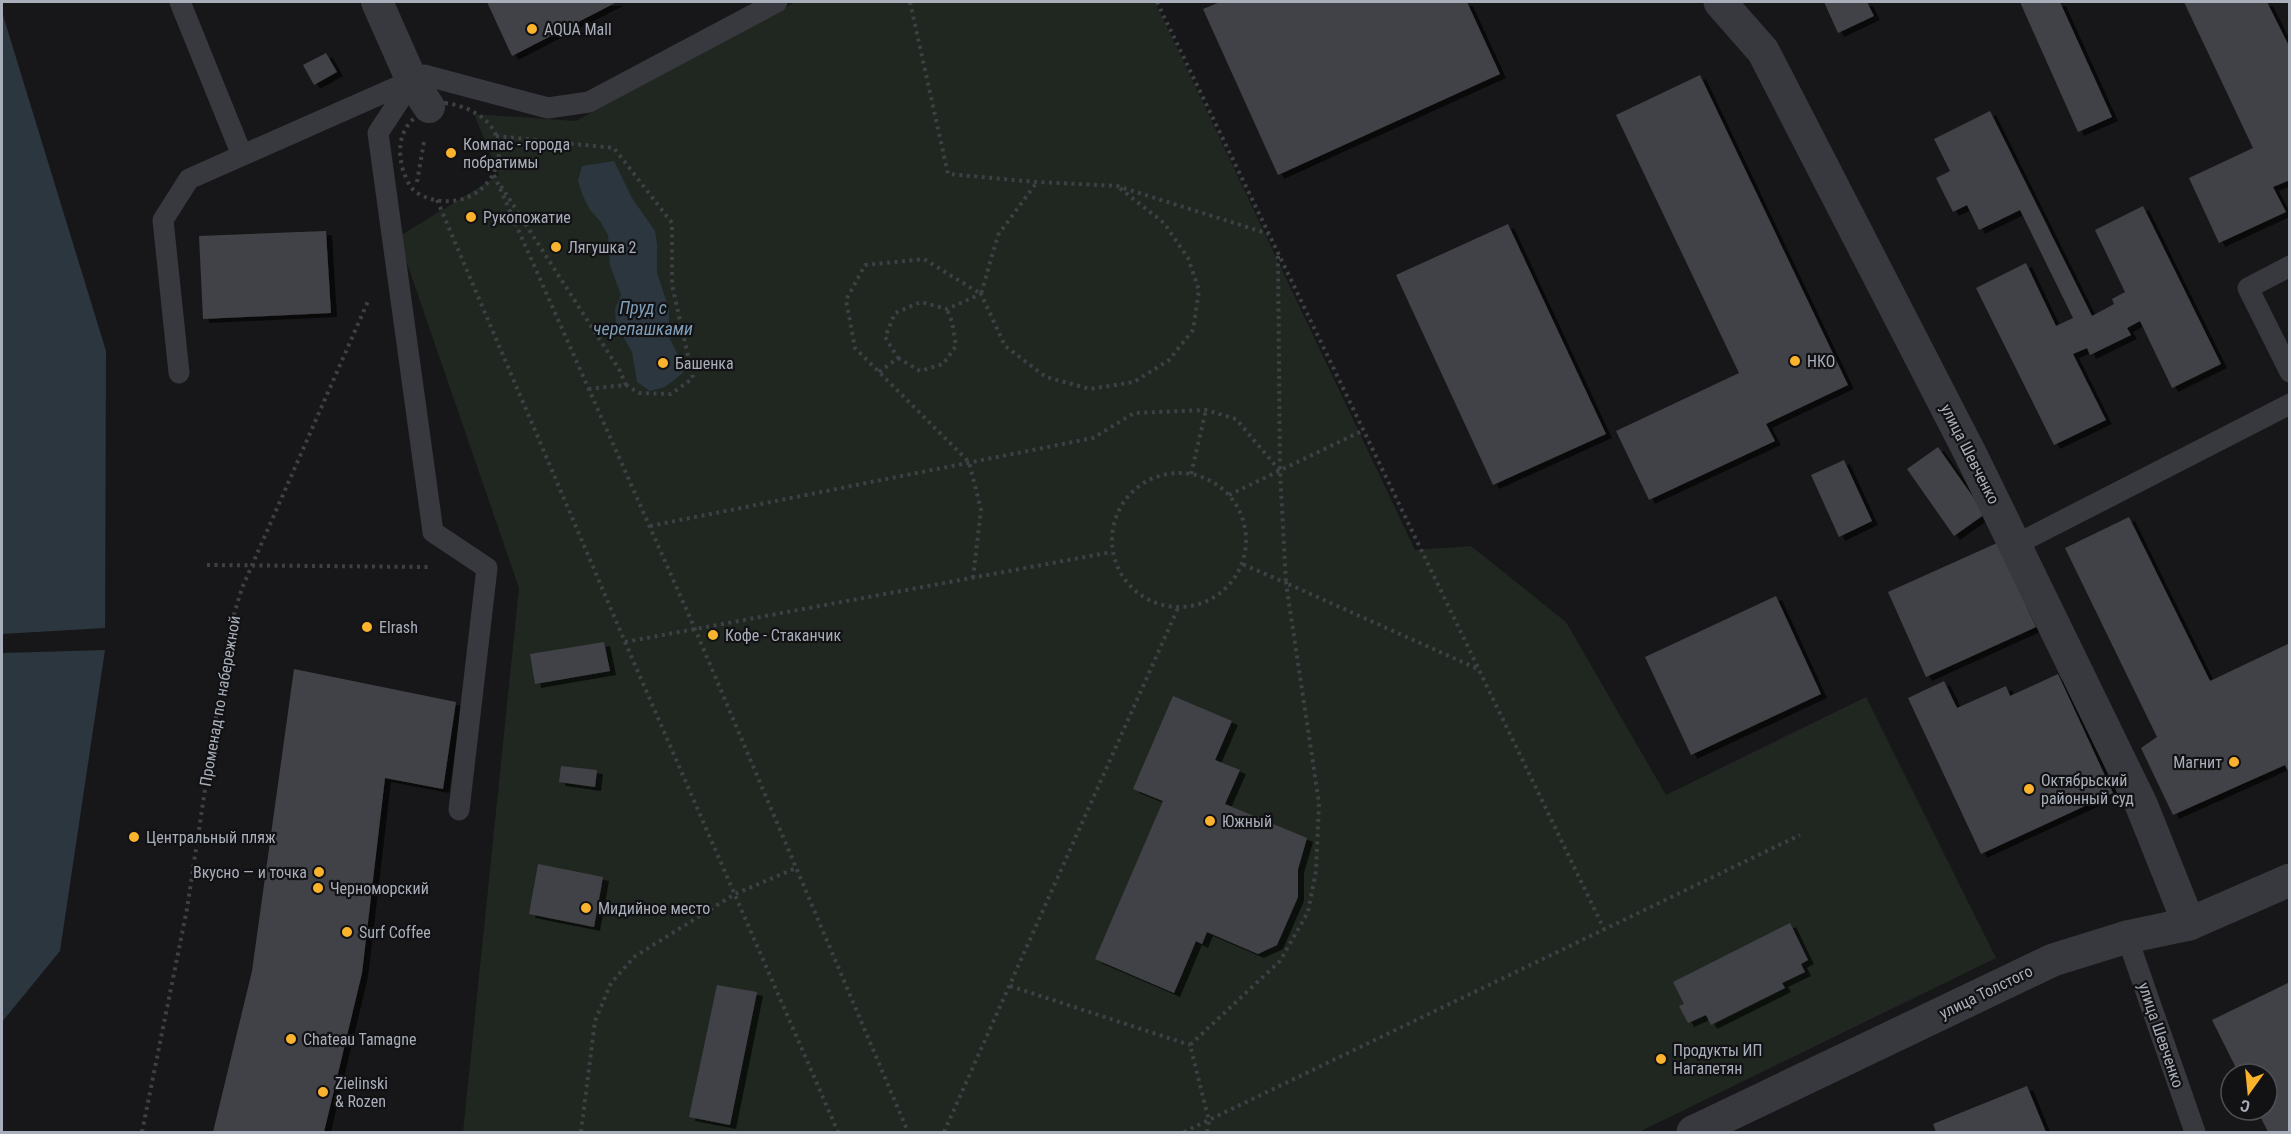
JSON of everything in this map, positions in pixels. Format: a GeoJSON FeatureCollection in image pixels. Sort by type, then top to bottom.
{"type":"FeatureCollection","features":[{"type":"Feature","properties":{"kind":"street"},"geometry":{"type":"LineString","coordinates":[[377,2],[428,113]]}},
{"type":"Feature","properties":{"kind":"street","name":"улица Шевченко"},"geometry":{"type":"LineString","coordinates":[[1720,2],[1763,51],[1971,454],[2141,804],[2189,924]]}},
{"type":"Feature","properties":{"kind":"street","name":"улица Толстого"},"geometry":{"type":"LineString","coordinates":[[1693,1132],[2053,960],[2127,937],[2189,924],[2289,880]]}},
{"type":"Feature","properties":{"kind":"lane"},"geometry":{"type":"LineString","coordinates":[[180,2],[242,155]]}},
{"type":"Feature","properties":{"kind":"lane"},"geometry":{"type":"LineString","coordinates":[[179,373],[163,220],[189,179],[424,75],[548,108],[589,102],[777,2]]}},
{"type":"Feature","properties":{"kind":"lane"},"geometry":{"type":"LineString","coordinates":[[412,81],[378,133],[433,532],[487,568],[459,810]]}},
{"type":"Feature","properties":{"kind":"lane"},"geometry":{"type":"LineString","coordinates":[[2289,266],[2248,288],[2289,372]]}},
{"type":"Feature","properties":{"kind":"lane"},"geometry":{"type":"LineString","coordinates":[[2015,545],[2289,404]]}},
{"type":"Feature","properties":{"kind":"lane","name":"улица Шевченко"},"geometry":{"type":"LineString","coordinates":[[2127,937],[2195,1132]]}},
{"type":"Feature","properties":{"kind":"path"},"geometry":{"type":"LineString","coordinates":[[910,2],[948,174],[1117,186],[1269,234]]}},
{"type":"Feature","properties":{"kind":"path"},"geometry":{"type":"LineString","coordinates":[[1157,2],[1604,929]]}},
{"type":"Feature","properties":{"kind":"path"},"geometry":{"type":"LineString","coordinates":[[445,103],[461,105],[476,111],[488,122],[496,136],[498,162],[494,174],[476,194],[464,200],[450,202],[437,200],[416,193],[405,177],[400,158],[400,142],[406,128],[416,116],[428,113],[445,103]]}},
{"type":"Feature","properties":{"kind":"path"},"geometry":{"type":"LineString","coordinates":[[496,136],[614,148],[672,223],[672,285],[693,378],[670,393],[639,393],[626,385],[620,371],[494,175],[696,629],[908,1132]]}},
{"type":"Feature","properties":{"kind":"path"},"geometry":{"type":"LineString","coordinates":[[416,193],[424,139]]}},
{"type":"Feature","properties":{"kind":"path"},"geometry":{"type":"LineString","coordinates":[[981,294],[998,235],[1037,182]]}},
{"type":"Feature","properties":{"kind":"path"},"geometry":{"type":"LineString","coordinates":[[973,578],[981,510],[969,462],[855,348],[846,300],[865,265],[924,260],[981,294],[1005,346],[1046,377],[1090,389],[1134,382],[1169,360],[1192,330],[1199,290],[1188,258],[1164,223],[1117,186]]}},
{"type":"Feature","properties":{"kind":"path"},"geometry":{"type":"LineString","coordinates":[[437,200],[625,642],[838,1132]]}},
{"type":"Feature","properties":{"kind":"path"},"geometry":{"type":"LineString","coordinates":[[1190,1046],[1280,961],[1308,912],[1316,871],[1319,803],[1286,583],[1280,471],[1278,252]]}},
{"type":"Feature","properties":{"kind":"path","name":"Променад по набережной"},"geometry":{"type":"LineString","coordinates":[[142,1132],[187,909],[229,631],[242,588],[373,289]]}},
{"type":"Feature","properties":{"kind":"path"},"geometry":{"type":"LineString","coordinates":[[947,309],[956,346],[943,364],[920,371],[898,358],[885,337],[895,313],[921,302],[947,309],[981,294]]}},
{"type":"Feature","properties":{"kind":"path"},"geometry":{"type":"LineString","coordinates":[[879,372],[898,358]]}},
{"type":"Feature","properties":{"kind":"path"},"geometry":{"type":"LineString","coordinates":[[588,388],[626,385]]}},
{"type":"Feature","properties":{"kind":"path"},"geometry":{"type":"LineString","coordinates":[[650,526],[1093,438],[1134,413],[1206,410],[1236,419],[1280,471]]}},
{"type":"Feature","properties":{"kind":"path"},"geometry":{"type":"LineString","coordinates":[[1191,474],[1206,410]]}},
{"type":"Feature","properties":{"kind":"path"},"geometry":{"type":"LineString","coordinates":[[1228,495],[1364,430]]}},
{"type":"Feature","properties":{"kind":"path"},"geometry":{"type":"LineString","coordinates":[[1170,473],[1191,474],[1211,481],[1228,495],[1239,510],[1245,527],[1246,546],[1242,564],[1232,582],[1217,596],[1198,605],[1178,608],[1155,604],[1135,592],[1120,574],[1112,552],[1112,530],[1118,509],[1131,491],[1148,479],[1170,473]]}},
{"type":"Feature","properties":{"kind":"path"},"geometry":{"type":"LineString","coordinates":[[625,642],[1112,552]]}},
{"type":"Feature","properties":{"kind":"path"},"geometry":{"type":"LineString","coordinates":[[1242,564],[1479,670]]}},
{"type":"Feature","properties":{"kind":"path"},"geometry":{"type":"LineString","coordinates":[[207,565],[429,567]]}},
{"type":"Feature","properties":{"kind":"path"},"geometry":{"type":"LineString","coordinates":[[944,1132],[1178,608]]}},
{"type":"Feature","properties":{"kind":"path"},"geometry":{"type":"LineString","coordinates":[[1184,1132],[1800,835]]}},
{"type":"Feature","properties":{"kind":"path"},"geometry":{"type":"LineString","coordinates":[[581,1132],[595,1021],[611,982],[634,957],[735,894],[796,868]]}},
{"type":"Feature","properties":{"kind":"path"},"geometry":{"type":"LineString","coordinates":[[1010,986],[1190,1046]]}},
{"type":"Feature","properties":{"kind":"path"},"geometry":{"type":"LineString","coordinates":[[1190,1046],[1209,1121],[1207,1132]]}},
{"type":"Feature","properties":{"kind":"shaded area"},"geometry":{"type":"Polygon","coordinates":[[[795,2],[1155,2],[1415,550],[1471,546],[1566,622],[1666,795],[1866,697],[1996,958],[1639,1132],[463,1132],[519,588],[398,237],[499,175],[474,114],[576,121],[795,2]]]}},
{"type":"Feature","properties":{"kind":"water"},"geometry":{"type":"Polygon","coordinates":[[[2,12],[106,351],[105,650],[60,951],[2,1022],[2,12]]]}},
{"type":"Feature","properties":{"kind":"water","name":"Пруд с черепашками"},"geometry":{"type":"Polygon","coordinates":[[[614,161],[632,198],[655,231],[657,272],[669,310],[669,337],[679,357],[683,373],[665,387],[650,391],[637,382],[632,352],[616,324],[615,309],[621,295],[610,265],[608,235],[590,210],[578,181],[582,166],[614,161]]]}},
{"type":"Feature","properties":{"kind":"pier"},"geometry":{"type":"Polygon","coordinates":[[[105,628],[105,650],[2,653],[2,634],[105,628]]]}},
{"type":"Feature","properties":{"kind":"building","name":"AQUA Mall"},"geometry":{"type":"Polygon","coordinates":[[[487,2],[617,2],[512,56],[487,2]]]}},
{"type":"Feature","properties":{"kind":"building"},"geometry":{"type":"Polygon","coordinates":[[[1220,2],[1467,2],[1500,74],[1278,175],[1203,9],[1220,2]]]}},
{"type":"Feature","properties":{"kind":"building"},"geometry":{"type":"Polygon","coordinates":[[[1824,2],[1867,2],[1874,16],[1838,33],[1824,2]]]}},
{"type":"Feature","properties":{"kind":"building"},"geometry":{"type":"Polygon","coordinates":[[[2020,2],[2060,2],[2112,117],[2078,132],[2020,2]]]}},
{"type":"Feature","properties":{"kind":"building"},"geometry":{"type":"Polygon","coordinates":[[[2184,2],[2267,2],[2290,48],[2290,180],[2273,187],[2286,212],[2219,243],[2189,178],[2253,148],[2184,2]]]}},
{"type":"Feature","properties":{"kind":"building"},"geometry":{"type":"Polygon","coordinates":[[[326,53],[337,72],[314,85],[303,65],[326,53]]]}},
{"type":"Feature","properties":{"kind":"building"},"geometry":{"type":"Polygon","coordinates":[[[1700,75],[1848,385],[1766,424],[1775,441],[1649,500],[1616,431],[1739,373],[1616,115],[1700,75]]]}},
{"type":"Feature","properties":{"kind":"building"},"geometry":{"type":"Polygon","coordinates":[[[1990,111],[2092,316],[2114,304],[2112,299],[2125,292],[2095,230],[2143,206],[2221,364],[2172,388],[2140,321],[2127,328],[2131,335],[2090,355],[2087,348],[2073,354],[2106,420],[2054,445],[1976,288],[2026,263],[2056,326],[2073,318],[2020,210],[1979,230],[1967,205],[1953,212],[1936,178],[1950,171],[1934,139],[1990,111]]]}},
{"type":"Feature","properties":{"kind":"building"},"geometry":{"type":"Polygon","coordinates":[[[1508,224],[1606,434],[1493,485],[1396,275],[1508,224]]]}},
{"type":"Feature","properties":{"kind":"building"},"geometry":{"type":"Polygon","coordinates":[[[326,231],[331,313],[203,319],[199,236],[326,231]]]}},
{"type":"Feature","properties":{"kind":"building"},"geometry":{"type":"Polygon","coordinates":[[[1938,447],[1985,514],[1954,536],[1907,469],[1938,447]]]}},
{"type":"Feature","properties":{"kind":"building"},"geometry":{"type":"Polygon","coordinates":[[[1844,460],[1872,521],[1839,537],[1811,475],[1844,460]]]}},
{"type":"Feature","properties":{"kind":"building"},"geometry":{"type":"Polygon","coordinates":[[[2129,517],[2210,681],[2290,643],[2290,775],[2285,765],[2173,815],[2141,748],[2157,737],[2065,548],[2129,517]]]}},
{"type":"Feature","properties":{"kind":"building"},"geometry":{"type":"Polygon","coordinates":[[[1997,543],[2036,627],[1926,677],[1888,592],[1997,543]]]}},
{"type":"Feature","properties":{"kind":"building"},"geometry":{"type":"Polygon","coordinates":[[[1776,596],[1821,694],[1691,755],[1645,657],[1776,596]]]}},
{"type":"Feature","properties":{"kind":"building"},"geometry":{"type":"Polygon","coordinates":[[[604,642],[610,671],[535,684],[530,654],[604,642]]]}},
{"type":"Feature","properties":{"kind":"building","name":"Черноморский"},"geometry":{"type":"Polygon","coordinates":[[[294,669],[456,702],[443,789],[385,778],[362,973],[324,1132],[213,1132],[252,971],[294,669]]]}},
{"type":"Feature","properties":{"kind":"building"},"geometry":{"type":"Polygon","coordinates":[[[2058,674],[2113,793],[1981,854],[1908,698],[1944,681],[1957,708],[2006,686],[2010,696],[2058,674]]]}},
{"type":"Feature","properties":{"kind":"building","name":"Южный"},"geometry":{"type":"Polygon","coordinates":[[[1173,696],[1232,721],[1215,760],[1240,770],[1225,804],[1307,838],[1298,869],[1298,897],[1277,945],[1258,954],[1207,932],[1202,944],[1196,941],[1174,993],[1095,959],[1163,801],[1133,789],[1173,696]]]}},
{"type":"Feature","properties":{"kind":"building"},"geometry":{"type":"Polygon","coordinates":[[[561,766],[597,770],[595,787],[559,782],[561,766]]]}},
{"type":"Feature","properties":{"kind":"building"},"geometry":{"type":"Polygon","coordinates":[[[538,864],[603,877],[594,927],[529,914],[538,864]]]}},
{"type":"Feature","properties":{"kind":"building"},"geometry":{"type":"Polygon","coordinates":[[[1790,923],[1808,960],[1801,964],[1805,972],[1782,983],[1785,988],[1711,1025],[1706,1015],[1688,1023],[1679,1006],[1684,1004],[1673,982],[1790,923]]]}},
{"type":"Feature","properties":{"kind":"building"},"geometry":{"type":"Polygon","coordinates":[[[2290,982],[2290,1132],[2268,1132],[2263,1122],[2279,1122],[2279,1062],[2233,1062],[2212,1020],[2290,982]]]}},
{"type":"Feature","properties":{"kind":"building"},"geometry":{"type":"Polygon","coordinates":[[[717,985],[757,992],[730,1125],[689,1117],[717,985]]]}},
{"type":"Feature","properties":{"kind":"building"},"geometry":{"type":"Polygon","coordinates":[[[2027,1086],[2046,1132],[1936,1132],[1933,1124],[2027,1086]]]}},
{"type":"Feature","properties":{"kind":"place","name":"AQUA Mall"},"geometry":{"type":"Point","coordinates":[532,29]}},
{"type":"Feature","properties":{"kind":"place","name":"Компас - города побратимы"},"geometry":{"type":"Point","coordinates":[451,153]}},
{"type":"Feature","properties":{"kind":"place","name":"Рукопожатие"},"geometry":{"type":"Point","coordinates":[471,217]}},
{"type":"Feature","properties":{"kind":"place","name":"Лягушка 2"},"geometry":{"type":"Point","coordinates":[556,247]}},
{"type":"Feature","properties":{"kind":"place","name":"НКО"},"geometry":{"type":"Point","coordinates":[1795,361]}},
{"type":"Feature","properties":{"kind":"place","name":"Башенка"},"geometry":{"type":"Point","coordinates":[663,363]}},
{"type":"Feature","properties":{"kind":"place","name":"Elrash"},"geometry":{"type":"Point","coordinates":[367,627]}},
{"type":"Feature","properties":{"kind":"place","name":"Кофе - Стаканчик"},"geometry":{"type":"Point","coordinates":[713,635]}},
{"type":"Feature","properties":{"kind":"place","name":"Магнит"},"geometry":{"type":"Point","coordinates":[2234,762]}},
{"type":"Feature","properties":{"kind":"place","name":"Октябрьский районный суд"},"geometry":{"type":"Point","coordinates":[2029,789]}},
{"type":"Feature","properties":{"kind":"place","name":"Южный"},"geometry":{"type":"Point","coordinates":[1210,821]}},
{"type":"Feature","properties":{"kind":"place","name":"Центральный пляж"},"geometry":{"type":"Point","coordinates":[134,837]}},
{"type":"Feature","properties":{"kind":"place","name":"Вкусно — и точка"},"geometry":{"type":"Point","coordinates":[319,872]}},
{"type":"Feature","properties":{"kind":"place","name":"Черноморский"},"geometry":{"type":"Point","coordinates":[318,888]}},
{"type":"Feature","properties":{"kind":"place","name":"Мидийное место"},"geometry":{"type":"Point","coordinates":[586,908]}},
{"type":"Feature","properties":{"kind":"place","name":"Surf Coffee"},"geometry":{"type":"Point","coordinates":[347,932]}},
{"type":"Feature","properties":{"kind":"place","name":"Chateau Tamagne"},"geometry":{"type":"Point","coordinates":[291,1039]}},
{"type":"Feature","properties":{"kind":"place","name":"Продукты ИП Нагапетян"},"geometry":{"type":"Point","coordinates":[1661,1059]}},
{"type":"Feature","properties":{"kind":"place","name":"Zielinski & Rozen"},"geometry":{"type":"Point","coordinates":[323,1092]}}]}
